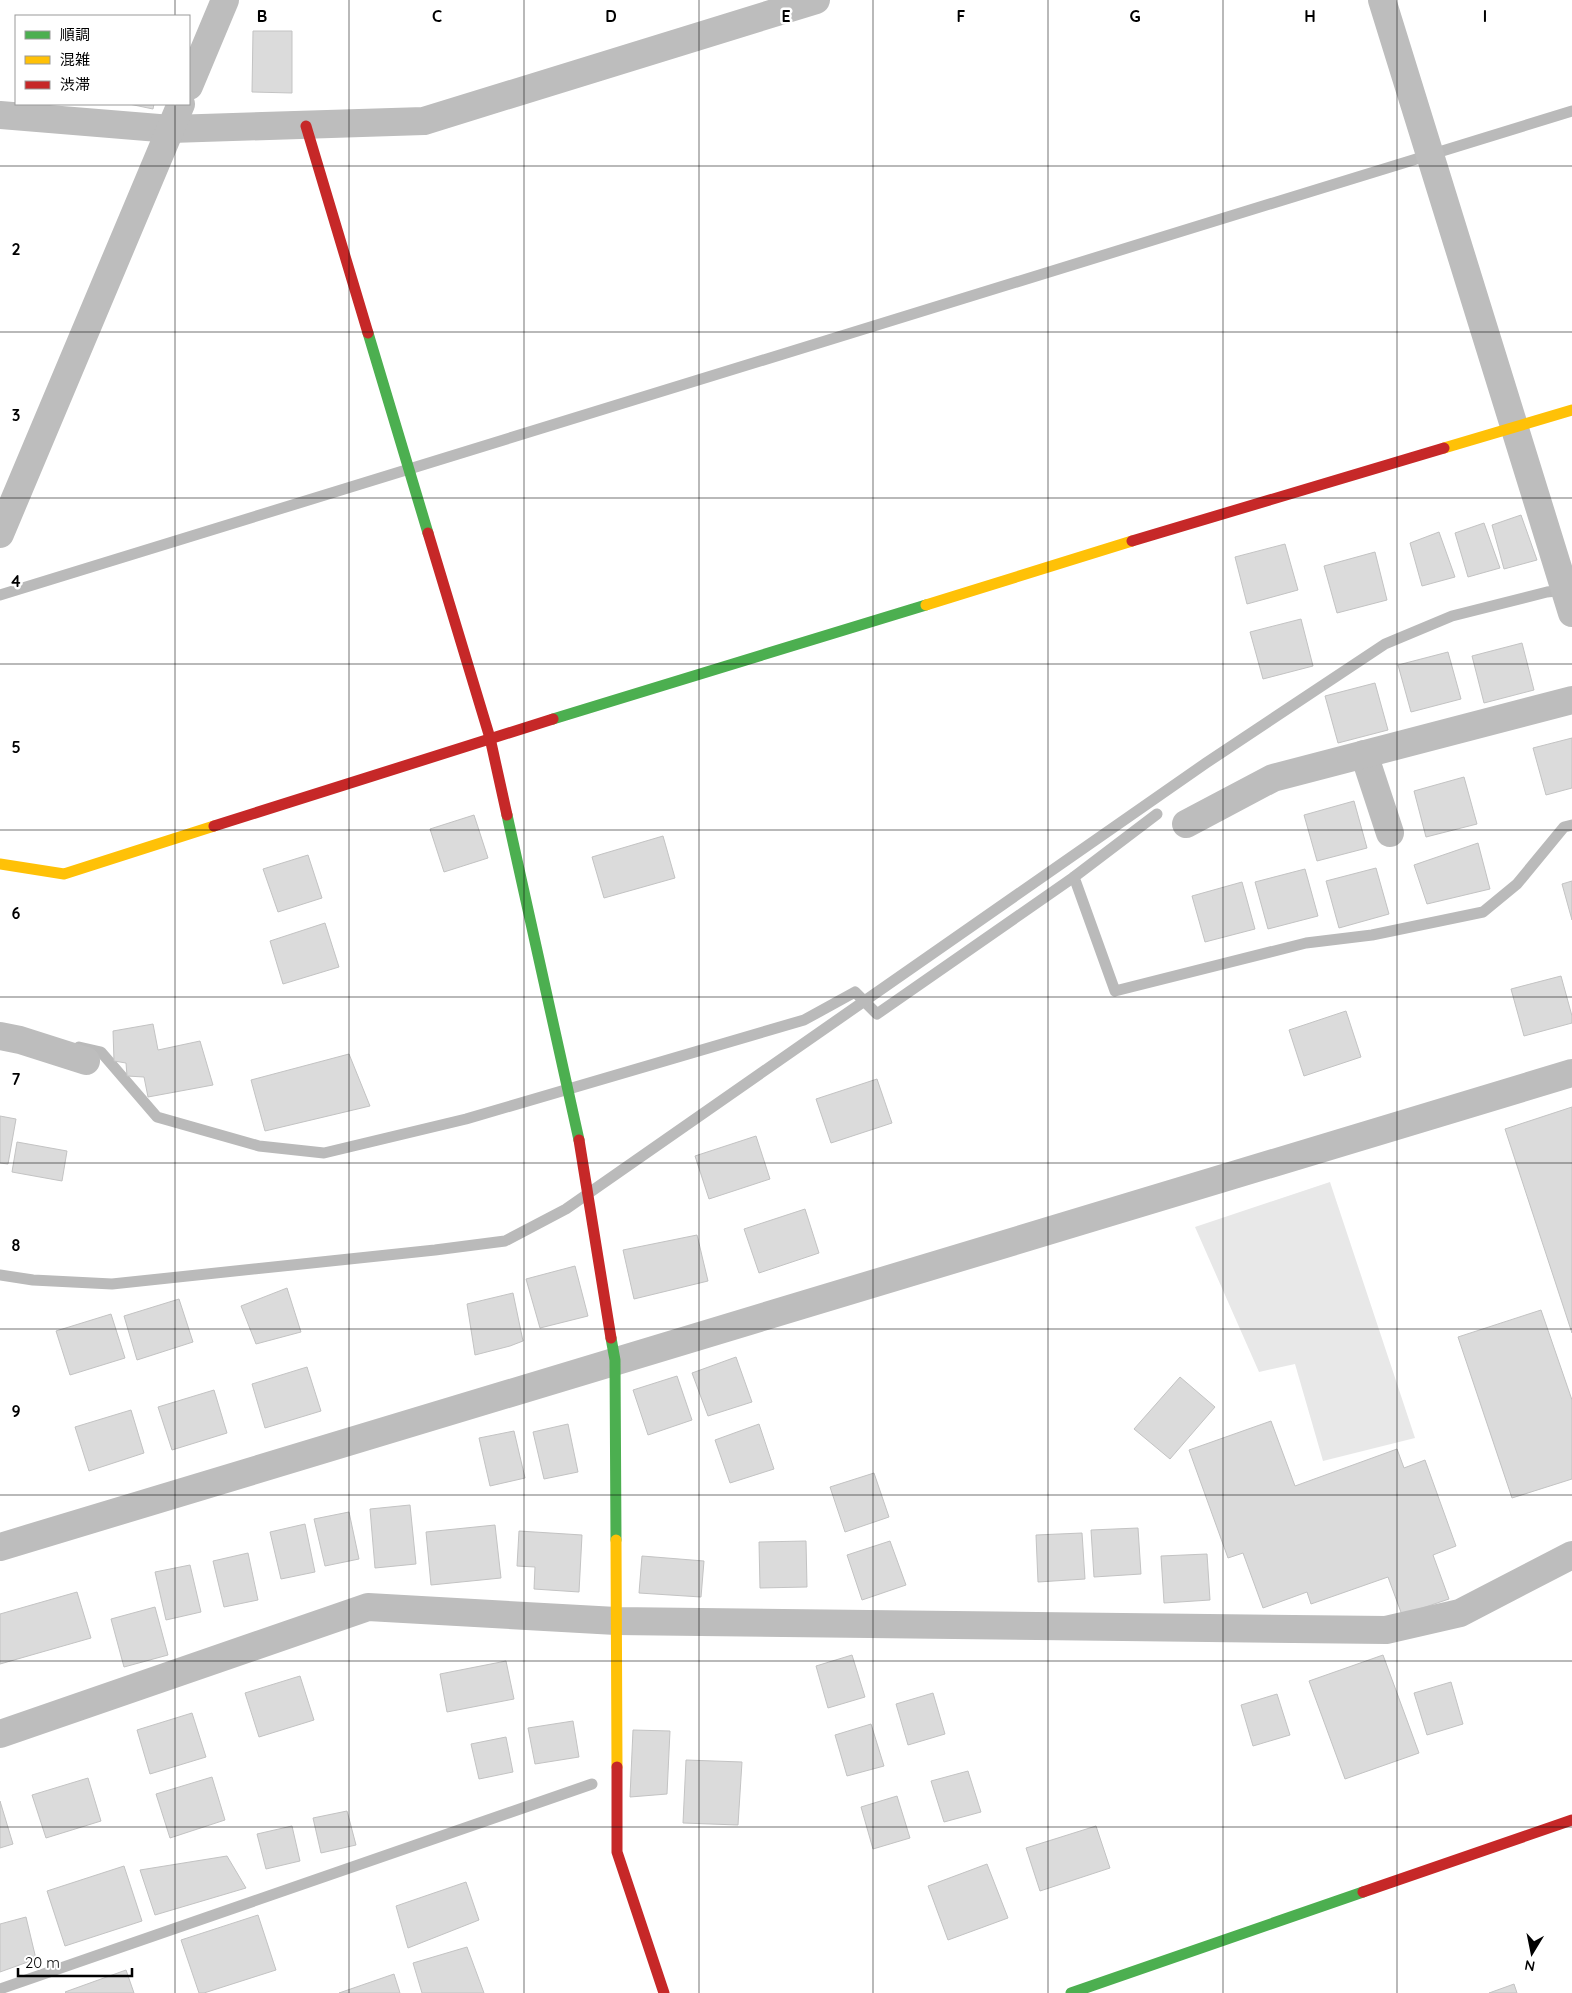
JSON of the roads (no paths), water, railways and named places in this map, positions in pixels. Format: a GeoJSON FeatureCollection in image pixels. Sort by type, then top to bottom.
{"type":"FeatureCollection","features":[{"type":"Feature","properties":{"kind":"street"},"geometry":{"type":"LineString","coordinates":[[190,84],[225,0]]}},
{"type":"Feature","properties":{"kind":"street"},"geometry":{"type":"LineString","coordinates":[[0,116],[170,129],[424,121],[816,0]]}},
{"type":"Feature","properties":{"kind":"street"},"geometry":{"type":"LineString","coordinates":[[1382,0],[1572,613]]}},
{"type":"Feature","properties":{"kind":"street"},"geometry":{"type":"LineString","coordinates":[[0,534],[181,105]]}},
{"type":"Feature","properties":{"kind":"street"},"geometry":{"type":"LineString","coordinates":[[306,126],[490,738],[576,1118],[615,1360],[617,1852],[664,1993]]}},
{"type":"Feature","properties":{"kind":"street"},"geometry":{"type":"LineString","coordinates":[[0,864],[64,874],[490,738],[1349,475],[1572,410]]}},
{"type":"Feature","properties":{"kind":"street"},"geometry":{"type":"LineString","coordinates":[[1186,824],[1273,778],[1572,700]]}},
{"type":"Feature","properties":{"kind":"street"},"geometry":{"type":"LineString","coordinates":[[1364,754],[1390,833]]}},
{"type":"Feature","properties":{"kind":"street"},"geometry":{"type":"LineString","coordinates":[[0,1036],[20,1040],[86,1061]]}},
{"type":"Feature","properties":{"kind":"street"},"geometry":{"type":"LineString","coordinates":[[0,1547],[1572,1073]]}},
{"type":"Feature","properties":{"kind":"street"},"geometry":{"type":"LineString","coordinates":[[0,1734],[368,1607],[616,1621],[1386,1630],[1460,1613],[1572,1554]]}},
{"type":"Feature","properties":{"kind":"street"},"geometry":{"type":"LineString","coordinates":[[1071,1993],[1572,1820]]}},
{"type":"Feature","properties":{"kind":"waterway"},"geometry":{"type":"LineString","coordinates":[[0,595],[1572,111]]}},
{"type":"Feature","properties":{"kind":"waterway"},"geometry":{"type":"LineString","coordinates":[[0,1275],[33,1280],[112,1284],[505,1241],[566,1209],[1206,763],[1385,644],[1452,616],[1547,592],[1565,590]]}},
{"type":"Feature","properties":{"kind":"waterway"},"geometry":{"type":"LineString","coordinates":[[1157,814],[1074,877],[1115,991],[1306,943],[1372,935],[1483,912],[1517,884],[1564,827],[1572,825]]}},
{"type":"Feature","properties":{"kind":"waterway"},"geometry":{"type":"LineString","coordinates":[[79,1047],[101,1052],[157,1117],[259,1146],[324,1153],[466,1119],[804,1020],[855,992],[877,1014],[1074,877]]}},
{"type":"Feature","properties":{"kind":"waterway"},"geometry":{"type":"LineString","coordinates":[[0,1989],[592,1784]]}}]}
